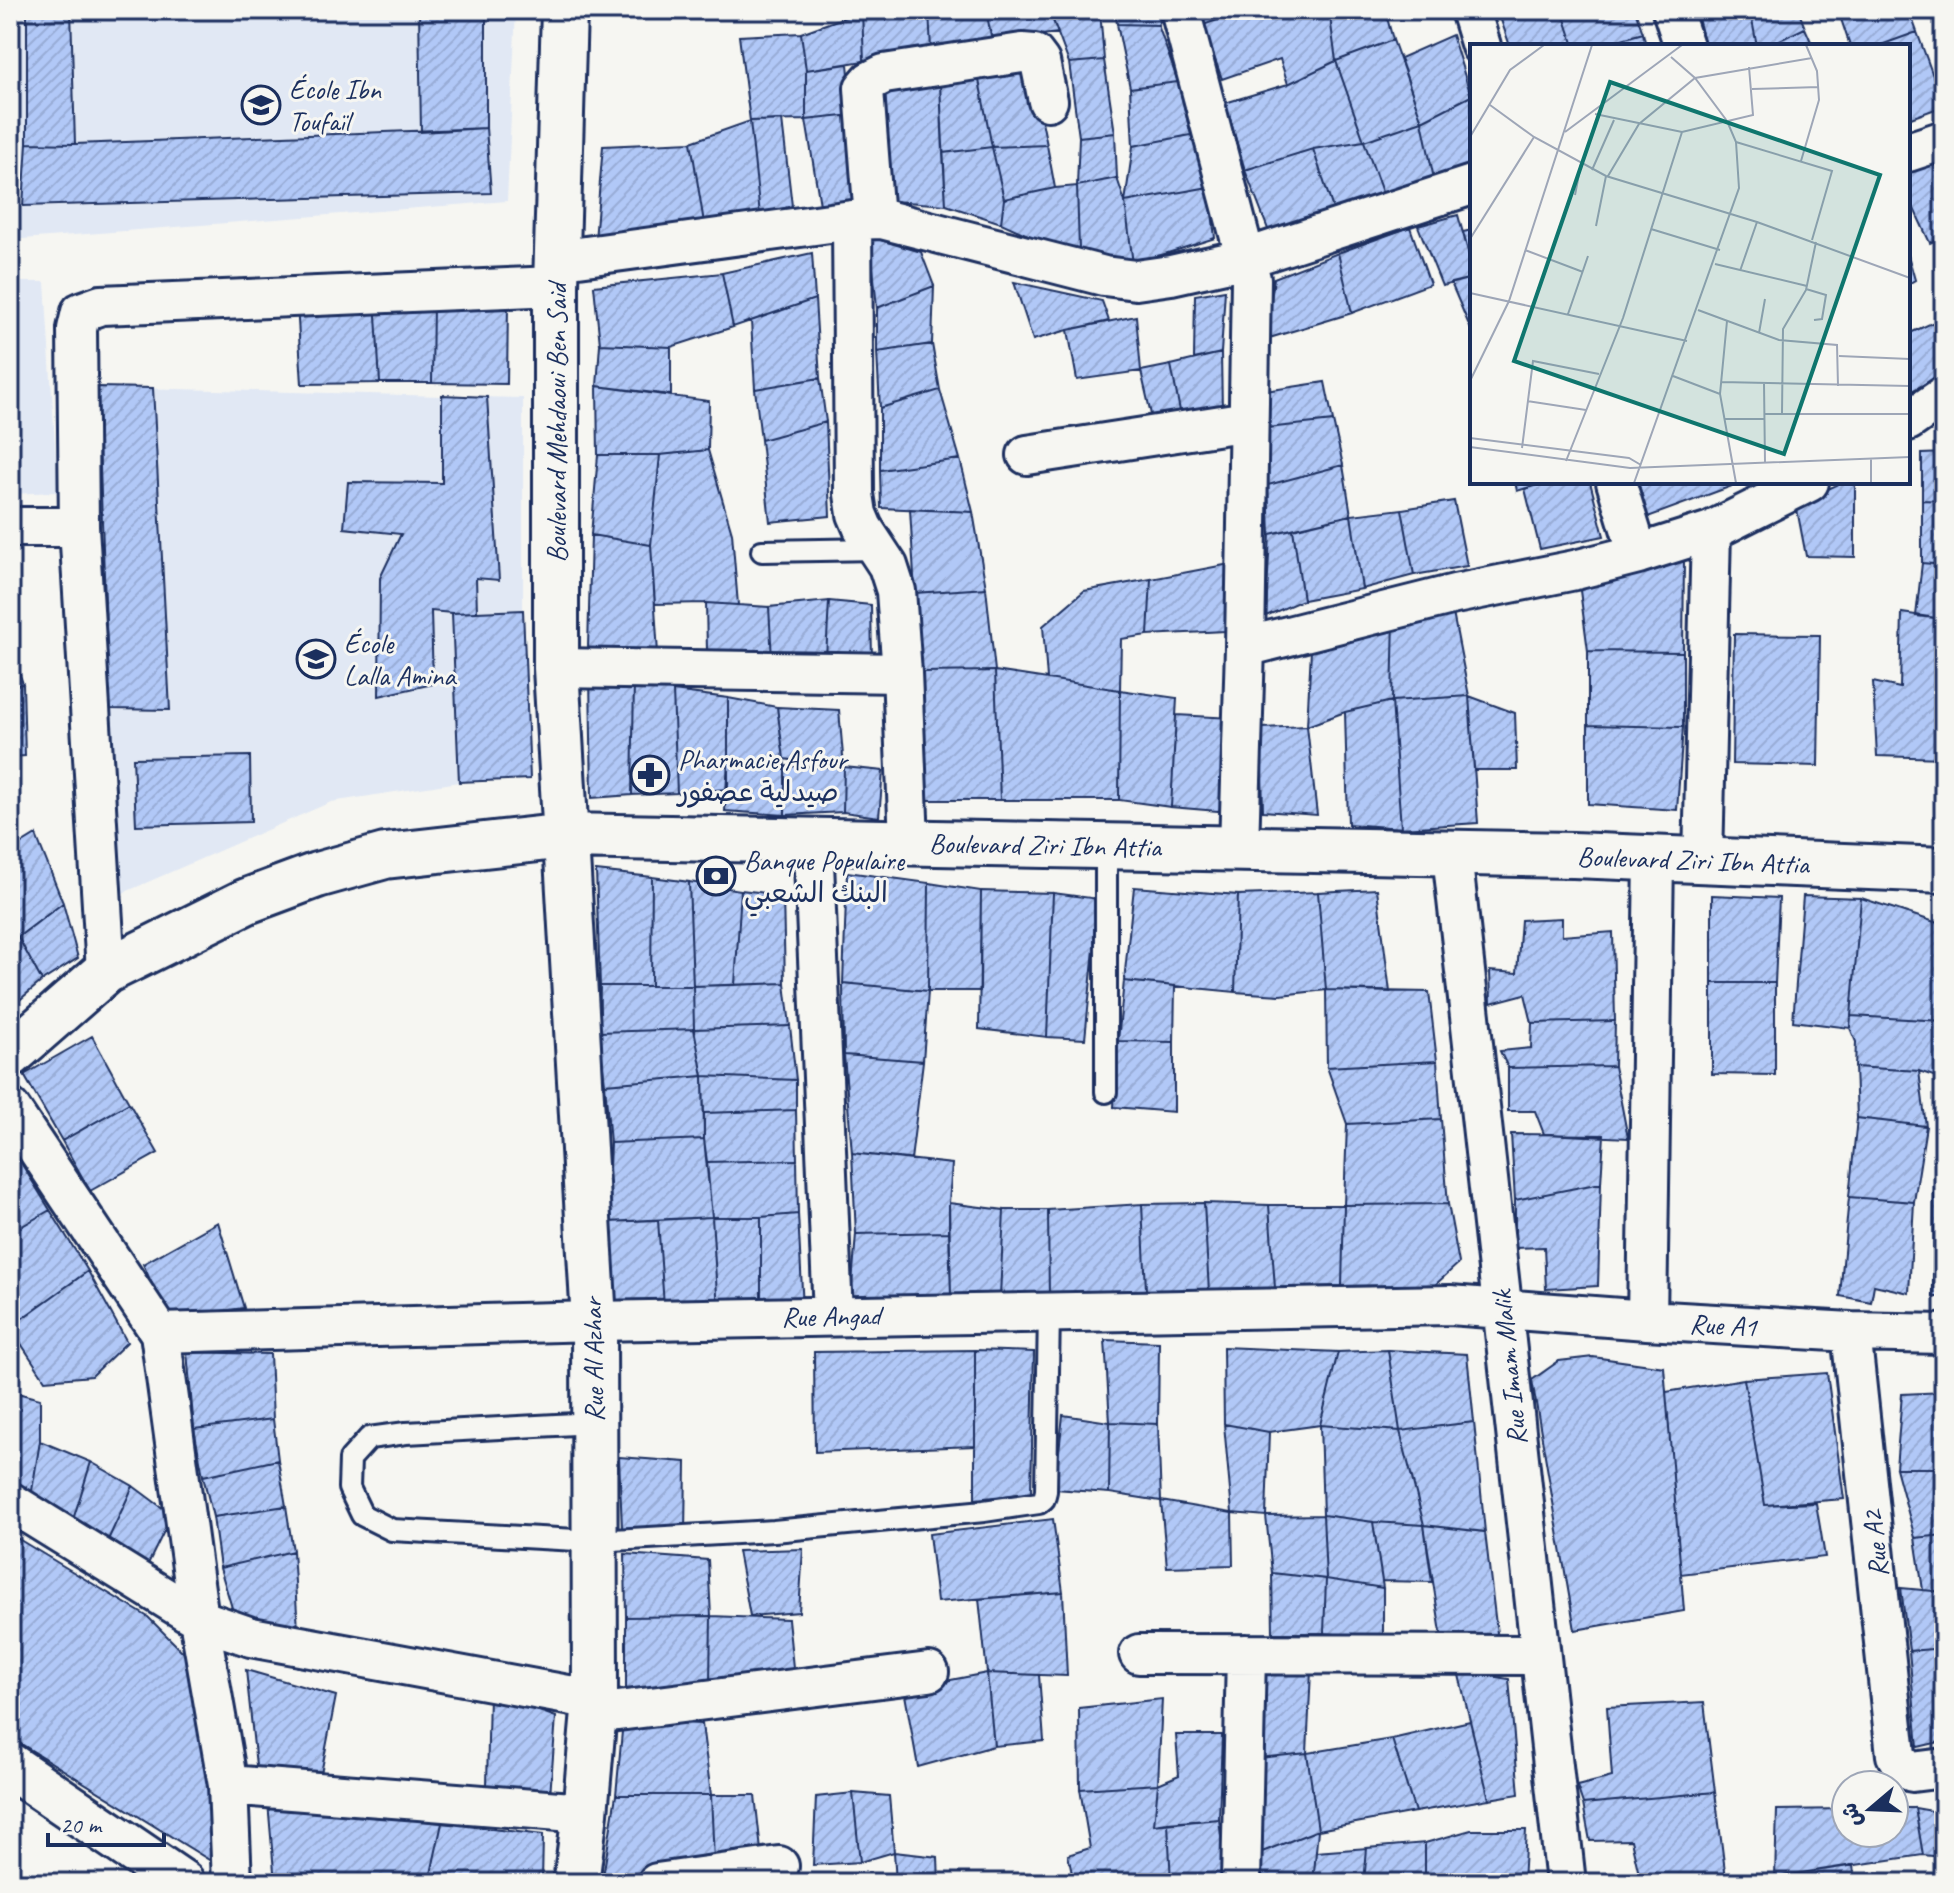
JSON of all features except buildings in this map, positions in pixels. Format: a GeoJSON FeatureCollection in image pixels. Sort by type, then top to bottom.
{"type":"FeatureCollection","features":[{"type":"Feature","properties":{"kind":"street","name":"Boulevard Mehdaoui Ben Said"},"geometry":{"type":"LineString","coordinates":[[564,10],[556,273],[556,668],[566,836]]}},
{"type":"Feature","properties":{"kind":"street"},"geometry":{"type":"LineString","coordinates":[[1180,10],[1247,258],[1252,287],[1239,848]]}},
{"type":"Feature","properties":{"kind":"street"},"geometry":{"type":"LineString","coordinates":[[1470,10],[1480,44]]}},
{"type":"Feature","properties":{"kind":"street"},"geometry":{"type":"LineString","coordinates":[[1672,10],[1683,44]]}},
{"type":"Feature","properties":{"kind":"street"},"geometry":{"type":"LineString","coordinates":[[909,841],[896,591],[888,566],[863,528],[854,494],[864,88],[884,74],[1022,53],[1034,54],[1040,62],[1048,101]]}},
{"type":"Feature","properties":{"kind":"street"},"geometry":{"type":"LineString","coordinates":[[1910,151],[1944,140]]}},
{"type":"Feature","properties":{"kind":"street"},"geometry":{"type":"LineString","coordinates":[[106,971],[79,527],[77,329],[81,312],[101,305],[556,273],[863,219],[882,219],[1104,276],[1136,280],[1247,258],[1470,186]]}},
{"type":"Feature","properties":{"kind":"street"},"geometry":{"type":"LineString","coordinates":[[1910,420],[1944,396]]}},
{"type":"Feature","properties":{"kind":"street"},"geometry":{"type":"LineString","coordinates":[[1027,455],[1248,421]]}},
{"type":"Feature","properties":{"kind":"street"},"geometry":{"type":"LineString","coordinates":[[1617,484],[1638,554]]}},
{"type":"Feature","properties":{"kind":"street"},"geometry":{"type":"LineString","coordinates":[[1245,647],[1440,597],[1638,554],[1711,531],[1805,484]]}},
{"type":"Feature","properties":{"kind":"street"},"geometry":{"type":"LineString","coordinates":[[10,527],[79,527]]}},
{"type":"Feature","properties":{"kind":"street"},"geometry":{"type":"LineString","coordinates":[[1703,861],[1711,531]]}},
{"type":"Feature","properties":{"kind":"street"},"geometry":{"type":"LineString","coordinates":[[556,668],[902,673]]}},
{"type":"Feature","properties":{"kind":"street","name":"Boulevard Ziri Ibn Attia"},"geometry":{"type":"LineString","coordinates":[[10,1055],[106,971],[247,901],[317,875],[385,856],[566,836],[1573,855],[1944,870]]}},
{"type":"Feature","properties":{"kind":"street","name":"Rue Al Azhar"},"geometry":{"type":"LineString","coordinates":[[566,836],[594,1321],[594,1707],[576,1883]]}},
{"type":"Feature","properties":{"kind":"street"},"geometry":{"type":"LineString","coordinates":[[813,839],[833,1316]]}},
{"type":"Feature","properties":{"kind":"street","name":"Rue Imam Malik"},"geometry":{"type":"LineString","coordinates":[[1452,854],[1566,1883]]}},
{"type":"Feature","properties":{"kind":"street"},"geometry":{"type":"LineString","coordinates":[[1647,1320],[1654,858]]}},
{"type":"Feature","properties":{"kind":"street"},"geometry":{"type":"LineString","coordinates":[[10,1108],[160,1333],[199,1619],[228,1785],[232,1883]]}},
{"type":"Feature","properties":{"kind":"street","name":"Rue Angad"},"geometry":{"type":"LineString","coordinates":[[160,1333],[833,1316],[1450,1305],[1503,1308]]}},
{"type":"Feature","properties":{"kind":"street","name":"Rue A1"},"geometry":{"type":"LineString","coordinates":[[1503,1308],[1647,1320],[1944,1334]]}},
{"type":"Feature","properties":{"kind":"street","name":"Rue A2"},"geometry":{"type":"LineString","coordinates":[[1851,1332],[1896,1755],[1902,1766],[1912,1772],[1944,1768]]}},
{"type":"Feature","properties":{"kind":"street"},"geometry":{"type":"LineString","coordinates":[[10,1502],[199,1619],[251,1637],[594,1707],[929,1672]]}},
{"type":"Feature","properties":{"kind":"street"},"geometry":{"type":"LineString","coordinates":[[1139,1654],[1539,1655]]}},
{"type":"Feature","properties":{"kind":"street"},"geometry":{"type":"LineString","coordinates":[[1241,1883],[1246,1654]]}},
{"type":"Feature","properties":{"kind":"street"},"geometry":{"type":"LineString","coordinates":[[10,1766],[182,1883]]}},
{"type":"Feature","properties":{"kind":"street"},"geometry":{"type":"LineString","coordinates":[[228,1785],[585,1813]]}},
{"type":"Feature","properties":{"kind":"street"},"geometry":{"type":"LineString","coordinates":[[657,1883],[779,1866]]}},
{"type":"Feature","properties":{"kind":"lane"},"geometry":{"type":"LineString","coordinates":[[762,551],[878,549]]}},
{"type":"Feature","properties":{"kind":"lane"},"geometry":{"type":"LineString","coordinates":[[1106,847],[1106,1092]]}},
{"type":"Feature","properties":{"kind":"lane"},"geometry":{"type":"LineString","coordinates":[[594,1423],[406,1433],[369,1438],[350,1459],[349,1488],[362,1515],[392,1530],[595,1541],[774,1531],[1039,1503],[1046,1491],[1049,1312]]}},
{"type":"Feature","properties":{"kind":"shaded area","name":"École Ibn Toufaïl"},"geometry":{"type":"Polygon","coordinates":[[[10,10],[516,10],[507,201],[10,240],[10,10]]]}},
{"type":"Feature","properties":{"kind":"shaded area"},"geometry":{"type":"Polygon","coordinates":[[[10,282],[45,282],[58,492],[10,494],[10,282]]]}},
{"type":"Feature","properties":{"kind":"shaded area","name":"École Lalla Amina"},"geometry":{"type":"Polygon","coordinates":[[[97,387],[523,398],[523,610],[530,779],[459,782],[331,802],[116,896],[97,387]]]}},
{"type":"Feature","properties":{"kind":"place","name":"École Ibn Toufaïl"},"geometry":{"type":"Point","coordinates":[261,105]}},
{"type":"Feature","properties":{"kind":"place","name":"École Lalla Amina"},"geometry":{"type":"Point","coordinates":[316,659]}},
{"type":"Feature","properties":{"kind":"place","name":"Pharmacie Asfour صيدلية عصفور"},"geometry":{"type":"Point","coordinates":[650,775]}},
{"type":"Feature","properties":{"kind":"place","name":"Banque Populaire البنك الشعبي"},"geometry":{"type":"Point","coordinates":[716,876]}}]}
